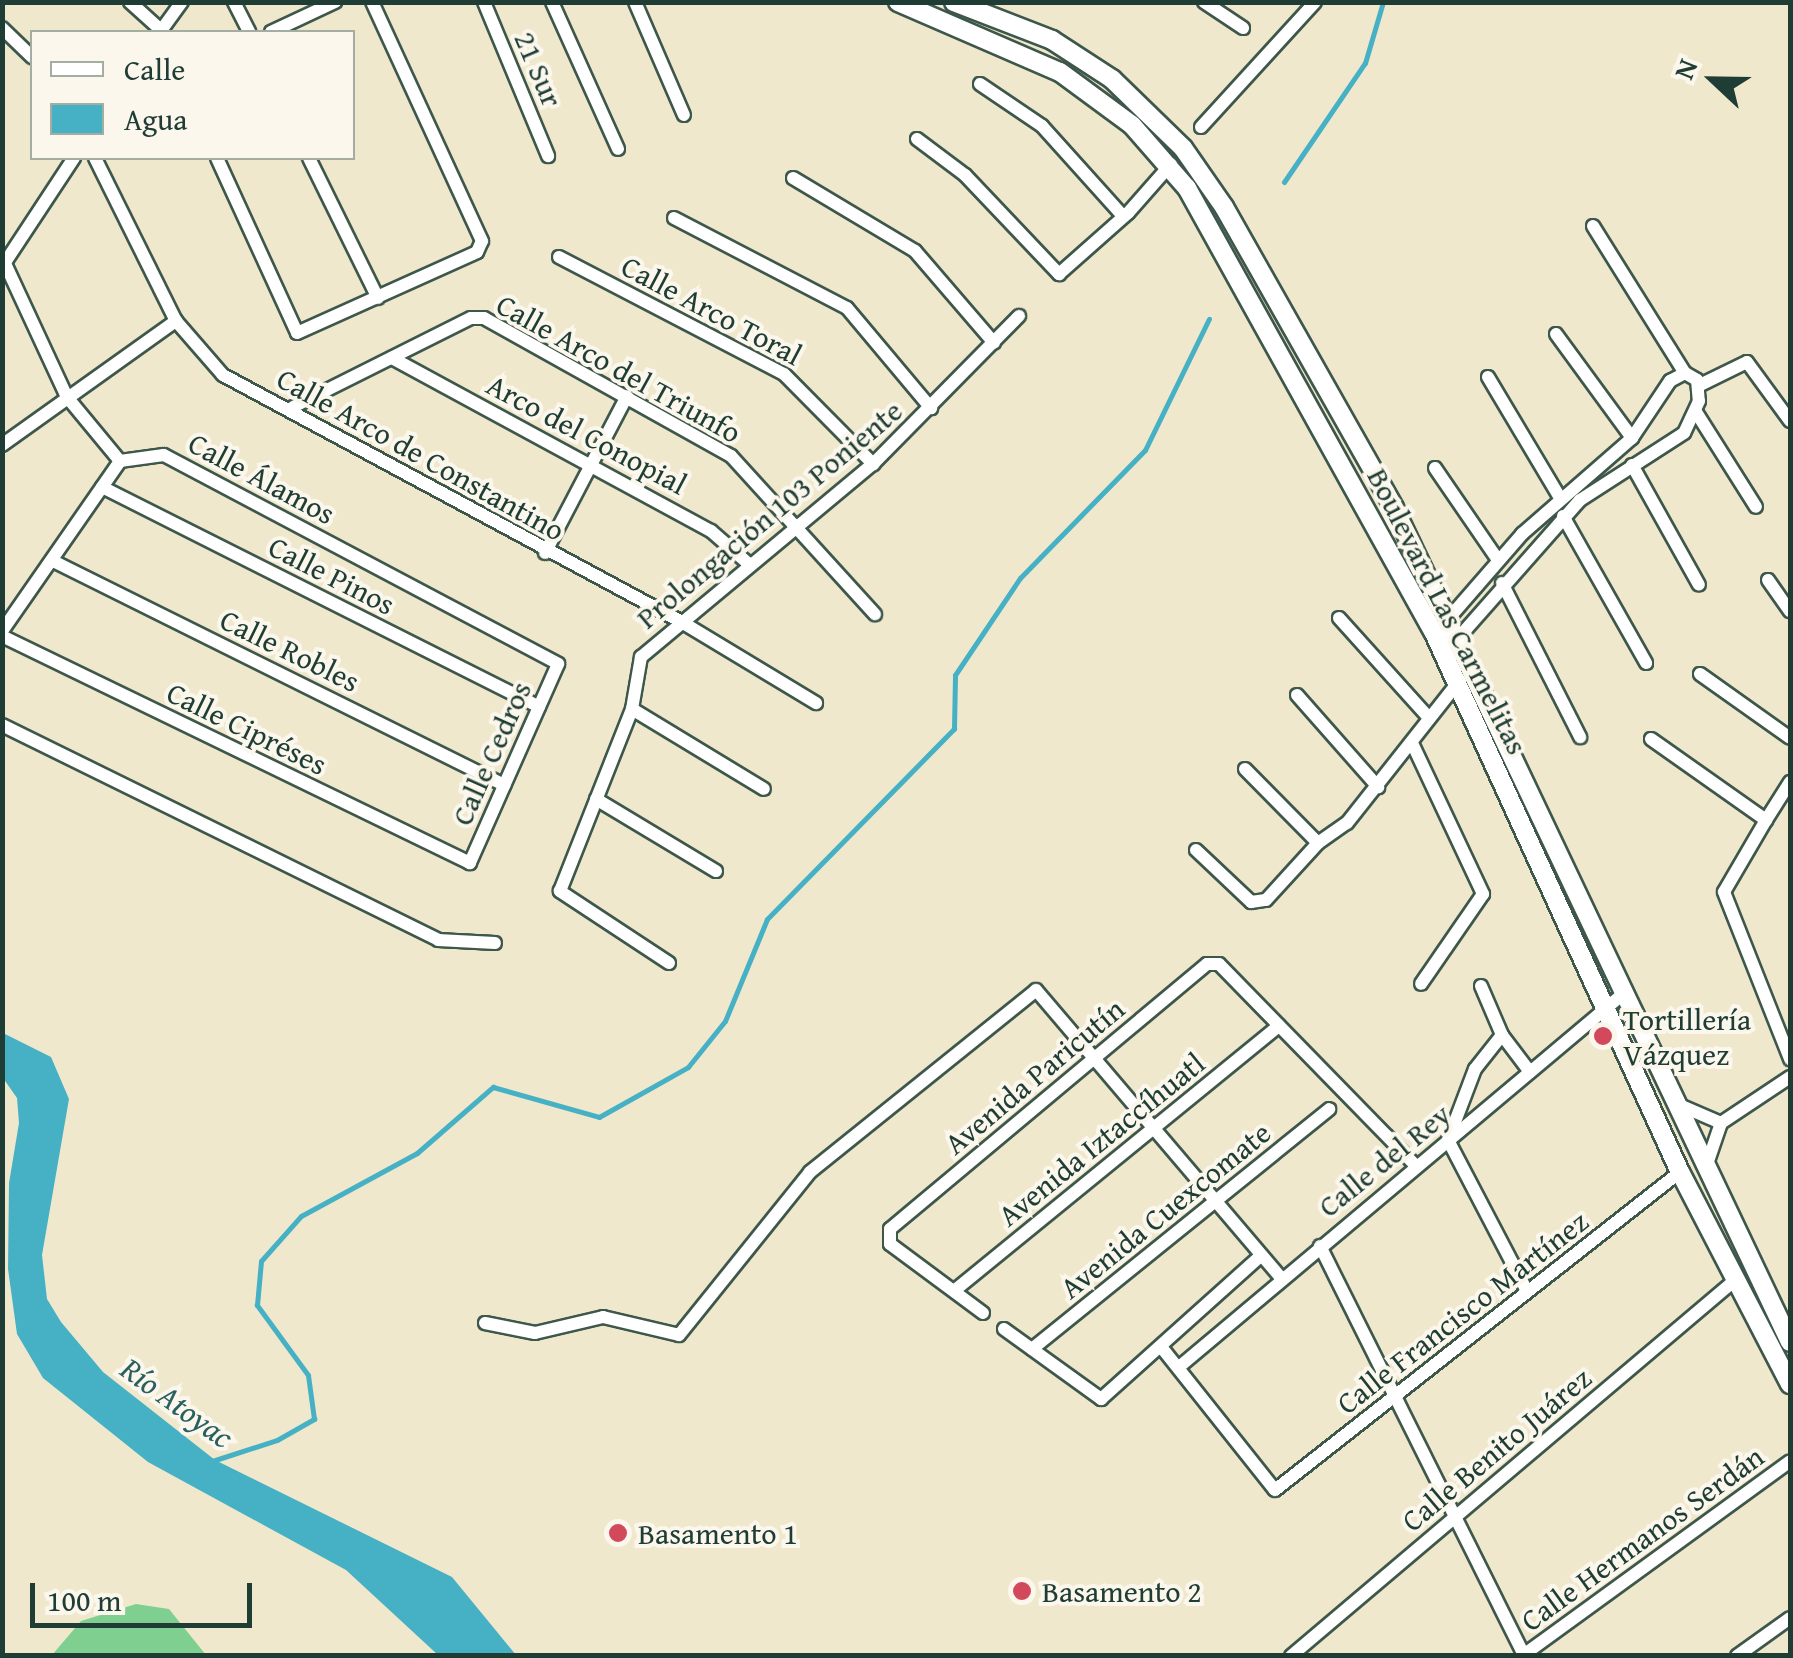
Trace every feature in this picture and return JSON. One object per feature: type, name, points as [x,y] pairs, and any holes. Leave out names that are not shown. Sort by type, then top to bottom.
[{"type":"main road","name":"Boulevard Las Carmelitas","points":[[898,2],[1060,72],[1132,125],[1170,164],[1440,627]]},
{"type":"main road","name":"Boulevard Las Carmelitas","points":[[954,2],[1079,56],[1129,92],[1183,148],[1224,207],[1394,508],[1450,648],[1457,684],[1680,1172],[1790,1384]]},
{"type":"main road","name":"Boulevard Las Carmelitas","points":[[1450,648],[1472,670],[1790,1342]]},
{"type":"street","points":[[130,2],[159,30]]},
{"type":"street","points":[[162,30],[182,2]]},
{"type":"street","points":[[234,2],[248,30]]},
{"type":"street","points":[[276,30],[335,2]]},
{"type":"street","points":[[217,160],[297,333],[477,252],[482,241],[372,2]]},
{"type":"street","name":"21 Sur","points":[[484,2],[548,156]]},
{"type":"street","points":[[552,2],[618,149]]},
{"type":"street","points":[[635,2],[684,115]]},
{"type":"street","points":[[1204,2],[1243,28]]},
{"type":"street","points":[[1201,127],[1315,2]]},
{"type":"street","points":[[2,28],[30,55]]},
{"type":"street","points":[[980,84],[1042,126],[1124,217]]},
{"type":"street","points":[[917,139],[965,175],[1053,272],[1066,274],[1170,164]]},
{"type":"street","points":[[2,634],[120,461],[67,397],[4,262],[73,160]]},
{"type":"street","name":"Calle Arco de Constantino","points":[[97,160],[176,321],[223,375],[293,406],[545,553],[680,620],[816,703]]},
{"type":"street","points":[[310,160],[378,298]]},
{"type":"street","points":[[793,178],[915,251],[994,343]]},
{"type":"street","points":[[674,218],[847,308],[931,408]]},
{"type":"street","points":[[1593,226],[1685,373],[1700,384]]},
{"type":"street","name":"Calle Arco Toral","points":[[559,256],[784,374],[873,464]]},
{"type":"street","name":"Calle Arco del Triunfo","points":[[293,406],[478,316],[627,396],[746,468],[874,614]]},
{"type":"street","name":"Prolongación 103 Poniente","points":[[669,964],[560,891],[632,709],[641,657],[680,620],[873,464],[1019,316]]},
{"type":"street","points":[[2,444],[176,321]]},
{"type":"street","points":[[1556,334],[1632,438]]},
{"type":"street","name":"Arco del Conopial","points":[[392,358],[592,462],[711,530],[750,565]]},
{"type":"street","points":[[1700,384],[1742,361],[1751,364],[1790,421]]},
{"type":"street","points":[[1440,627],[1498,560],[1560,498],[1632,438],[1666,386],[1685,373]]},
{"type":"street","points":[[1488,376],[1560,498]]},
{"type":"street","points":[[1450,648],[1563,516],[1632,465],[1676,440],[1696,412],[1700,384]]},
{"type":"street","points":[[545,553],[627,396]]},
{"type":"street","points":[[1696,412],[1756,507]]},
{"type":"street","name":"Calle Álamos","points":[[120,461],[170,456],[558,664]]},
{"type":"street","points":[[1632,465],[1700,585]]},
{"type":"street","points":[[1434,468],[1498,560]]},
{"type":"street","name":"Calle Pinos","points":[[102,487],[538,707]]},
{"type":"street","points":[[1563,516],[1646,663]]},
{"type":"street","name":"Calle Robles","points":[[53,561],[504,784]]},
{"type":"street","points":[[1768,580],[1790,611]]},
{"type":"street","points":[[1502,583],[1580,737]]},
{"type":"street","points":[[1339,618],[1428,717]]},
{"type":"street","name":"Calle Cipréses","points":[[2,634],[470,863]]},
{"type":"street","name":"Calle Cedros","points":[[470,863],[558,664]]},
{"type":"street","points":[[1196,850],[1251,902],[1266,900],[1318,843],[1378,787],[1428,717],[1472,670]]},
{"type":"street","points":[[1700,674],[1790,738]]},
{"type":"street","points":[[1297,695],[1378,787]]},
{"type":"street","points":[[632,709],[764,788]]},
{"type":"street","points":[[2,725],[438,940],[496,943]]},
{"type":"street","points":[[1650,738],[1766,820]]},
{"type":"street","points":[[1412,743],[1484,894],[1420,984]]},
{"type":"street","points":[[1244,769],[1318,843]]},
{"type":"street","points":[[1790,782],[1724,892],[1790,1059]]},
{"type":"street","points":[[596,798],[716,871]]},
{"type":"street","name":"Avenida Paricutín","points":[[955,1290],[887,1237],[1207,964],[1219,964],[1279,1026]]},
{"type":"street","points":[[1481,986],[1502,1035],[1530,1072]]},
{"type":"street","points":[[485,1324],[535,1333],[602,1317],[679,1336],[810,1172],[1036,990],[1097,1056],[1280,1278]]},
{"type":"street","name":"Calle del Rey","points":[[1178,1367],[1623,994]]},
{"type":"street","points":[[1279,1026],[1416,1166]]},
{"type":"street","name":"Avenida Iztaccíhuatl","points":[[955,1290],[1279,1026]]},
{"type":"street","points":[[1502,1035],[1475,1069],[1448,1140],[1527,1291]]},
{"type":"street","points":[[1705,1169],[1721,1122],[1790,1077]]},
{"type":"street","points":[[1674,1102],[1721,1122]]},
{"type":"street","name":"Avenida Cuexcomate","points":[[1032,1349],[1329,1110]]},
{"type":"street","name":"Calle Francisco Martínez","points":[[1178,1367],[1274,1490],[1680,1172]]},
{"type":"street","points":[[1320,1246],[1524,1655]]},
{"type":"street","points":[[1004,1330],[1101,1399],[1259,1257]]},
{"type":"street","name":"Calle Benito Juárez","points":[[1291,1656],[1734,1281]]},
{"type":"street","points":[[955,1290],[983,1313]]},
{"type":"street","points":[[1162,1348],[1178,1367]]},
{"type":"street","name":"Calle Hermanos Serdán","points":[[1524,1655],[1790,1461]]},
{"type":"street","points":[[1737,1656],[1790,1618]]},
{"type":"green space","points":[[136,1604],[169,1609],[206,1655],[52,1655],[81,1621]]},
{"type":"water","points":[[3,1033],[51,1057],[69,1099],[42,1255],[47,1299],[61,1322],[103,1372],[215,1460],[452,1577],[516,1655],[438,1655],[346,1570],[148,1462],[43,1378],[17,1334],[8,1269],[9,1183],[19,1123],[17,1098],[3,1078]]},
{"type":"waterway","points":[[1284,182],[1365,63],[1383,2]]},
{"type":"waterway","name":"Río Atoyac","points":[[209,1462],[277,1440],[314,1419],[308,1375],[257,1305],[261,1261],[301,1216],[417,1153],[493,1087],[599,1117],[688,1067],[725,1021],[767,919],[954,729],[955,675],[1020,578],[1145,450],[1209,319]]},
{"type":"place","name":"Tortillería Vázquez","points":[[1603,1036]]},
{"type":"place","name":"Basamento 1","points":[[618,1533]]},
{"type":"place","name":"Basamento 2","points":[[1022,1591]]}]
